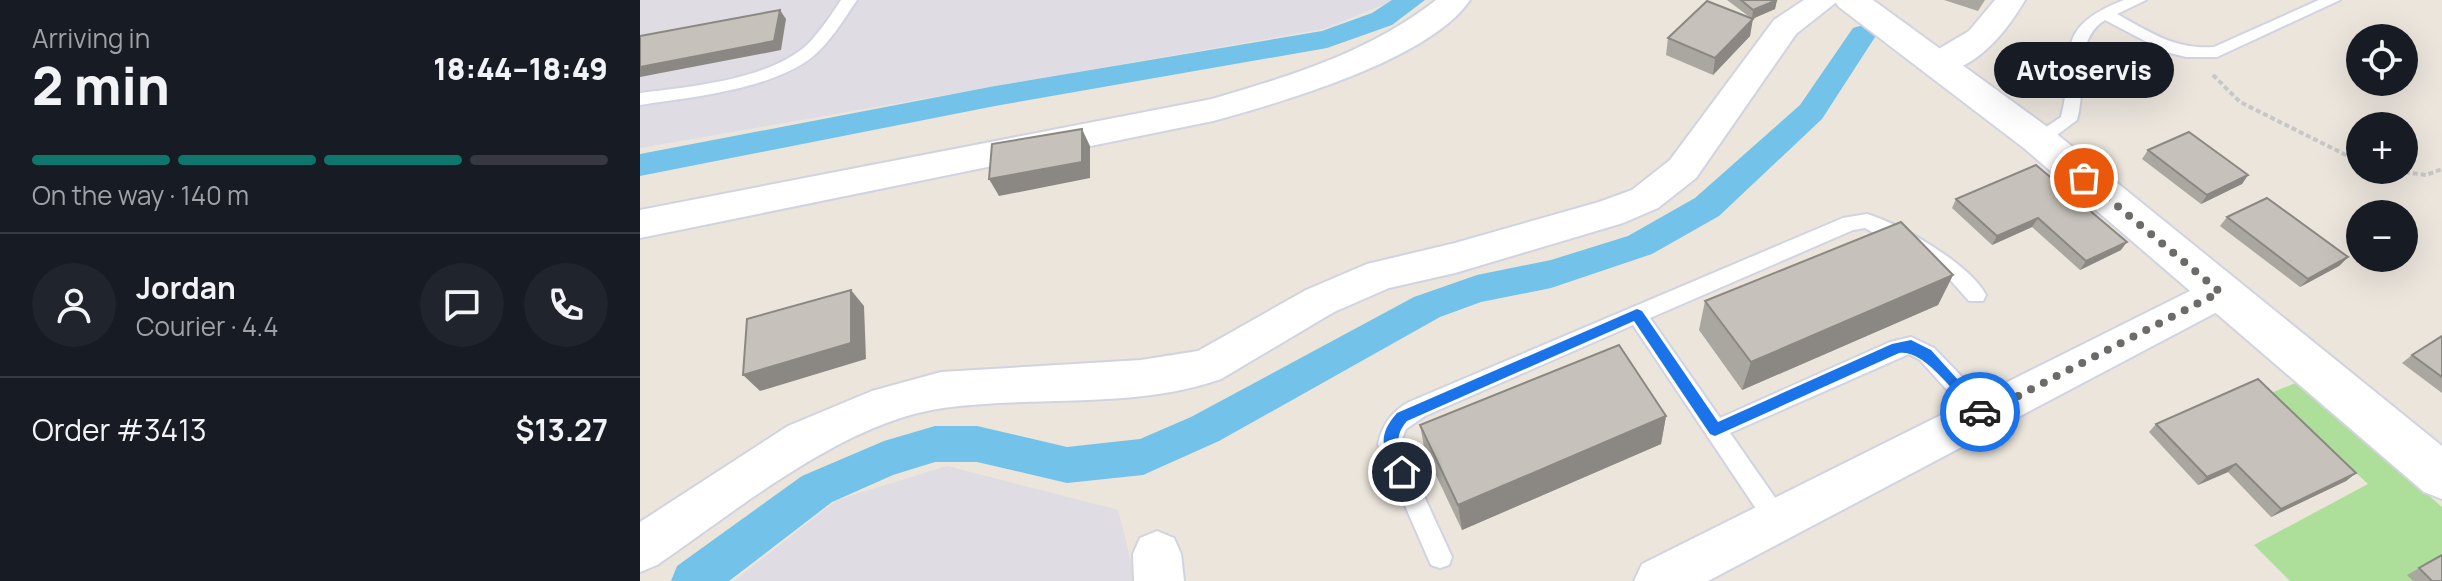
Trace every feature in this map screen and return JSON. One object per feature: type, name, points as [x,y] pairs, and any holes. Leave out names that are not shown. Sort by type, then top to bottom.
[{"type":"main road","points":[[1851,0],[2039,140],[2442,476]]},
{"type":"street","points":[[640,224],[1213,110],[1300,85],[1375,56],[1425,26],[1455,0]]},
{"type":"street","points":[[640,549],[804,440],[872,410],[941,390],[1141,378],[1206,367],[1320,301],[1381,275],[1596,217],[1645,199],[1683,169],[1785,27],[1824,0]]},
{"type":"street","points":[[1939,63],[1983,38],[1999,21],[2010,0]]},
{"type":"street","points":[[1659,581],[2220,292]]},
{"type":"lane","points":[[640,99],[737,81],[798,59],[825,34],[849,0]]},
{"type":"lane","points":[[2039,140],[2068,120],[2076,41],[2083,27],[2104,13],[2138,0]]},
{"type":"lane","points":[[2104,13],[2181,54],[2198,55],[2217,52],[2332,0]]},
{"type":"lane","points":[[1440,557],[1389,444],[1392,428],[1402,417],[1417,409],[1850,223],[1867,221],[1935,258],[1952,269],[1976,295]]},
{"type":"lane","points":[[1637,315],[1777,520]]},
{"type":"lane","points":[[1715,430],[1897,348],[1911,345],[1927,354],[1983,414]]},
{"type":"path","points":[[2198,55],[2216,79],[2240,102],[2346,155]]},
{"type":"path","points":[[2418,174],[2426,175],[2442,169]]},
{"type":"shaded area","points":[[640,0],[1395,0],[1323,29],[640,148]]},
{"type":"shaded area","points":[[947,466],[1118,510],[1136,581],[734,581],[837,500]]},
{"type":"green space","points":[[2298,382],[2442,507],[2442,581],[2290,581],[2254,545],[2368,484],[2271,393]]},
{"type":"building","points":[[1741,0],[1777,0],[1753,10]]},
{"type":"building","points":[[1707,1],[1753,19],[1715,58],[1668,38]]},
{"type":"building","points":[[780,10],[774,41],[640,67],[640,36]]},
{"type":"building","points":[[1082,129],[1082,162],[989,179],[992,144]]},
{"type":"building","points":[[2189,132],[2248,175],[2207,195],[2148,150]]},
{"type":"building","points":[[2036,165],[2127,242],[2086,261],[2038,218],[1997,236],[1956,199]]},
{"type":"building","points":[[2267,198],[2346,258],[2308,279],[2227,217]]},
{"type":"building","points":[[1901,222],[1953,275],[1751,362],[1705,301]]},
{"type":"building","points":[[851,290],[851,343],[743,375],[747,319]]},
{"type":"building","points":[[2442,336],[2442,377],[2412,355]]},
{"type":"building","points":[[1619,345],[1666,416],[1458,505],[1420,425]]},
{"type":"building","points":[[2258,379],[2356,473],[2281,509],[2236,464],[2207,477],[2156,424]]},
{"type":"building","points":[[2442,555],[2442,581],[2432,581],[2419,568]]},
{"type":"waterway","points":[[640,165],[995,96],[1327,39],[1382,19],[1411,0]]},
{"type":"waterway","points":[[693,581],[817,489],[884,459],[935,444],[977,444],[1067,465],[1143,457],[1205,429],[1427,307],[1477,289],[1551,274],[1640,245],[1707,207],[1811,112],[1863,34]]},
{"type":"way so far","points":[[1980,412],[1983,414],[2220,292],[2084,178]]},
{"type":"place","name":"Avtoservis","points":[[2084,178]]},
{"type":"route","points":[[1402,472],[1389,444],[1392,428],[1402,417],[1637,315],[1715,430],[1897,348],[1911,345],[1927,354],[1980,412]]}]
